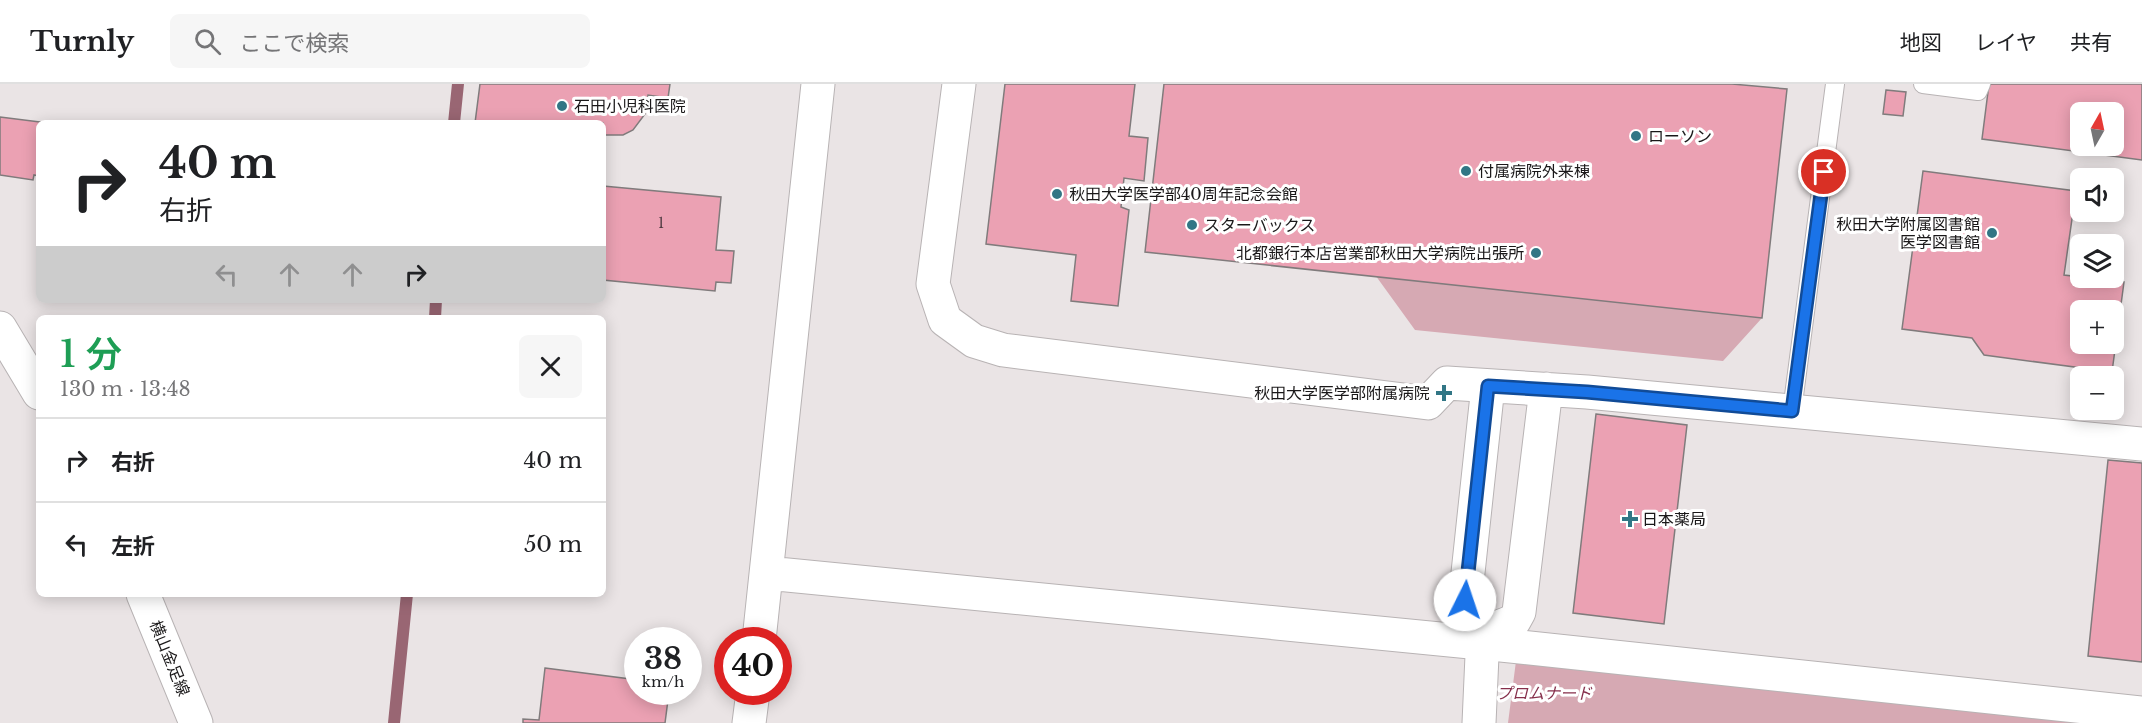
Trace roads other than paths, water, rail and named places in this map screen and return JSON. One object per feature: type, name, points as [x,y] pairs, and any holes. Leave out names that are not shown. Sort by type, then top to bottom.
[{"type":"street","points":[[761,627],[818,84]]},
{"type":"street","points":[[959,84],[933,284],[945,320],[974,341],[1003,350],[1428,403],[1447,384],[1546,389],[2142,444]]},
{"type":"street","points":[[0,328],[36,388]]},
{"type":"street","points":[[1483,639],[1471,629],[1464,610],[1488,386]]},
{"type":"street","points":[[1483,639],[1514,621],[1519,612],[1546,389]]},
{"type":"street","points":[[767,573],[1483,639],[2142,713]]},
{"type":"street","name":"横山金足線","points":[[144,597],[196,723]]},
{"type":"street","points":[[1479,723],[1483,639]]},
{"type":"street","points":[[749,723],[751,705]]},
{"type":"lane","points":[[1792,411],[1835,84]]},
{"type":"lane","points":[[1923,84],[1978,91],[1981,84]]},
{"type":"waterway","points":[[454,120],[458,84]]},
{"type":"waterway","points":[[435,315],[436,303]]},
{"type":"waterway","points":[[394,723],[407,597]]},
{"type":"place","name":"石田小児科医院","points":[[562,106]]},
{"type":"place","name":"ローソン","points":[[1636,136]]},
{"type":"place","name":"付属病院外来棟","points":[[1466,171]]},
{"type":"place","name":"秋田大学医学部40周年記念会館","points":[[1057,194]]},
{"type":"place","name":"スターバックス","points":[[1192,225]]},
{"type":"place","name":"秋田大学附属図書館 医学図書館","points":[[1992,233]]},
{"type":"place","name":"北都銀行本店営業部秋田大学病院出張所","points":[[1536,253]]},
{"type":"place","name":"秋田大学医学部附属病院","points":[[1444,393]]},
{"type":"place","name":"日本薬局","points":[[1630,519]]},
{"type":"park label","name":"プロムナード","points":[[1544,693]]}]
